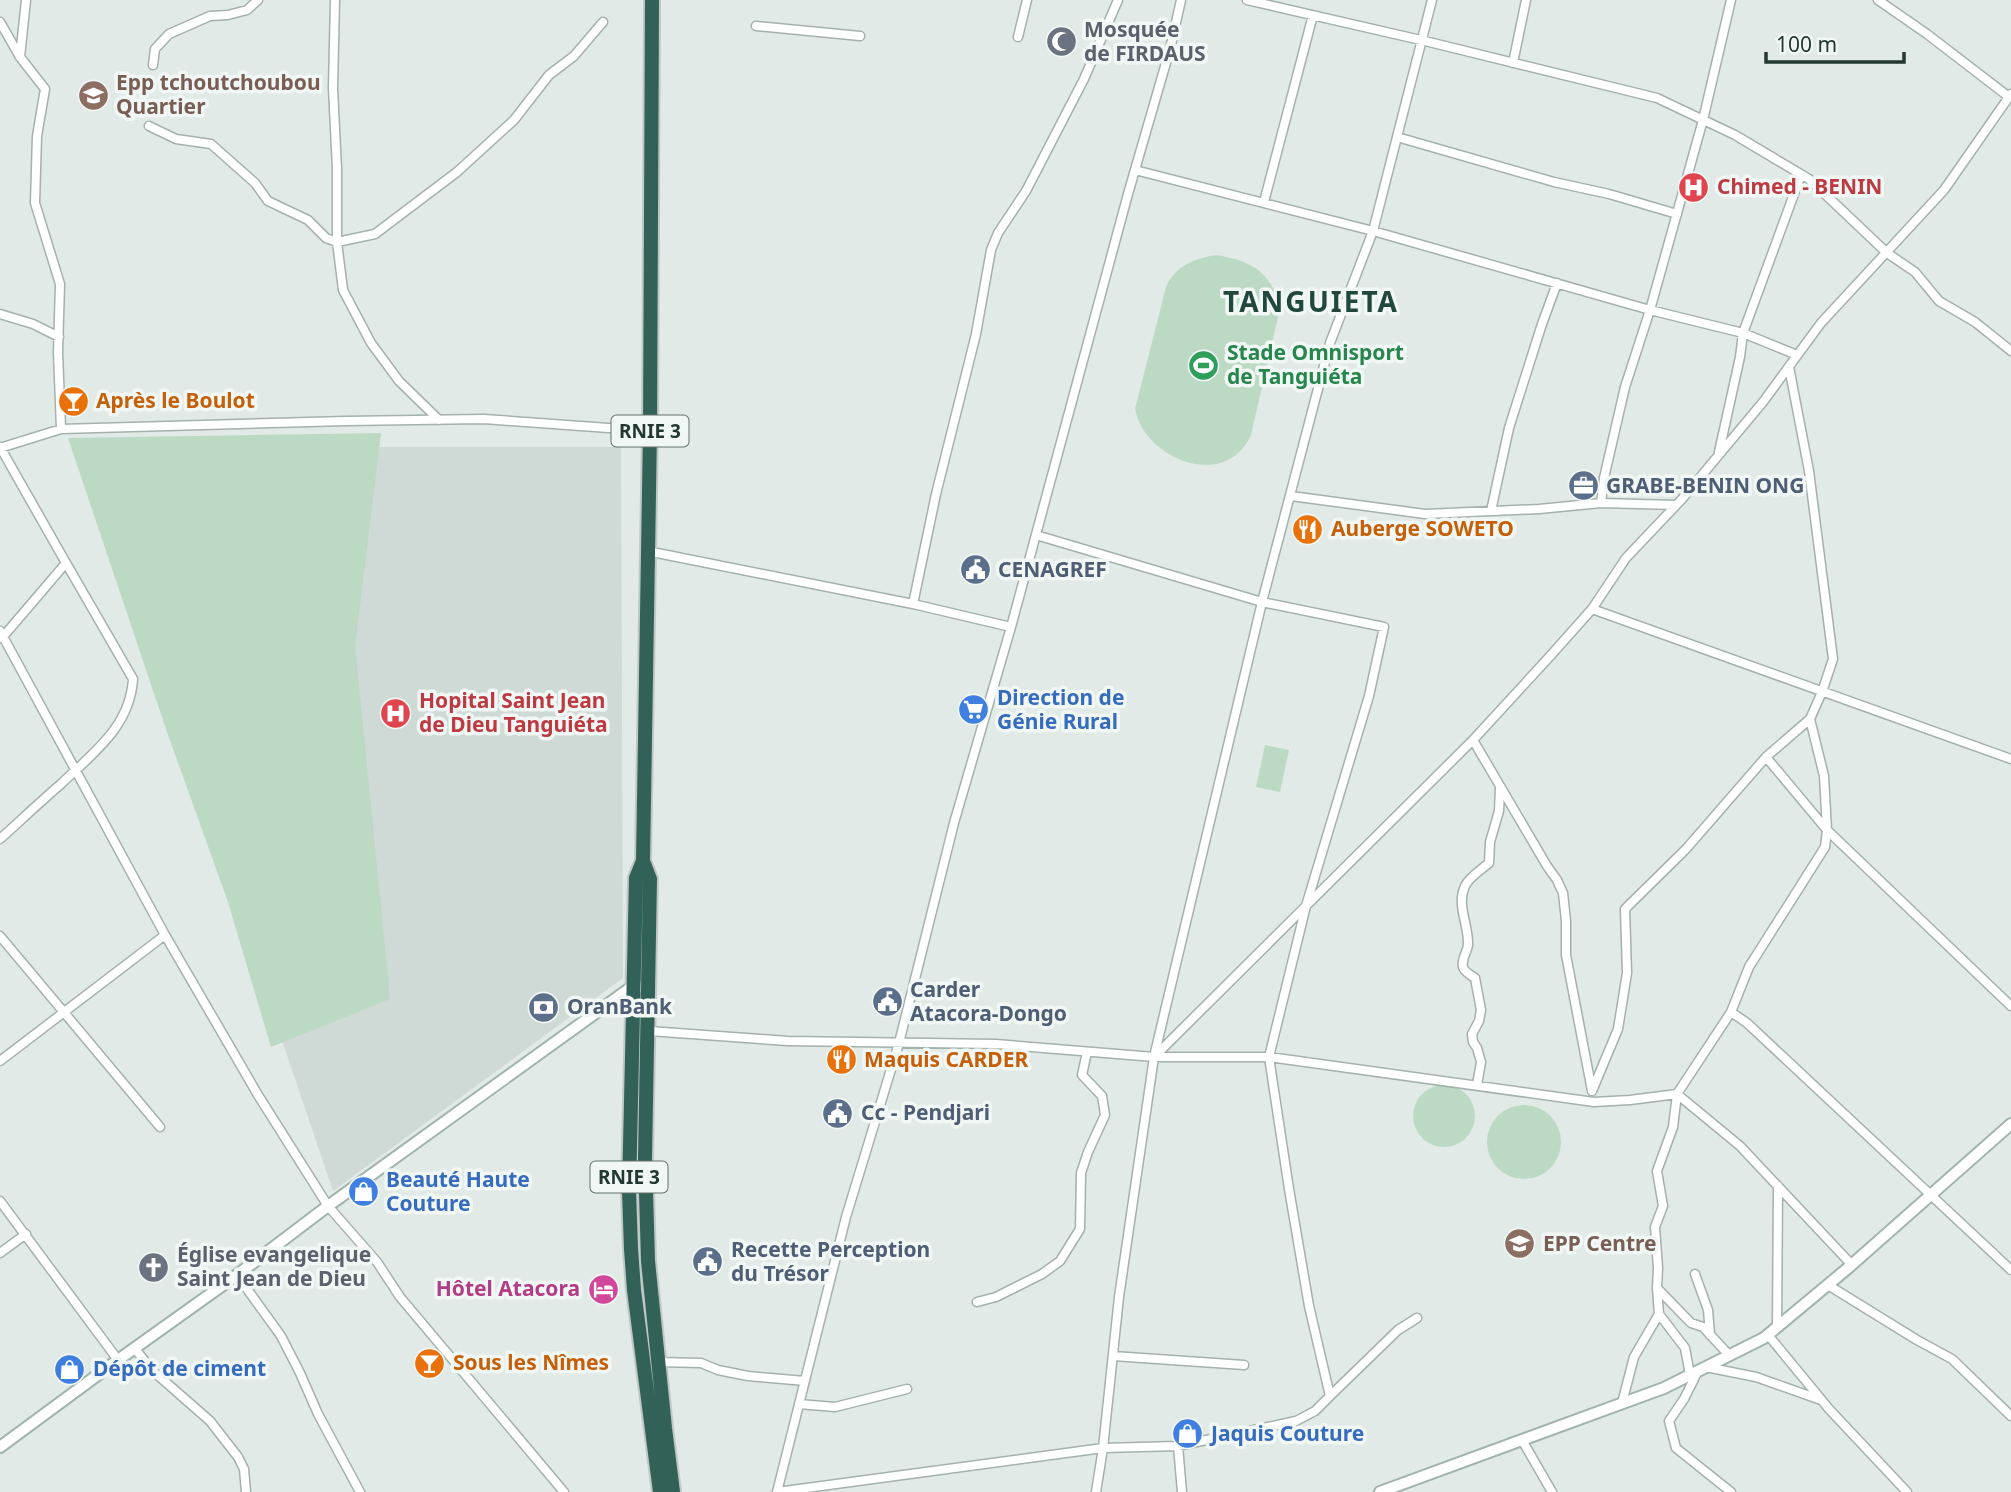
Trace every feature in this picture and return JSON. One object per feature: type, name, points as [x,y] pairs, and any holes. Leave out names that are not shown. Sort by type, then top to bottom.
[{"type":"highway","name":"RNIE 3","points":[[652,0],[650,431],[643,862],[636,878],[629,1191],[632,1262],[660,1492]]},
{"type":"highway","name":"RNIE 3","points":[[643,862],[650,879],[645,1158],[648,1261],[673,1492]]},
{"type":"highway","points":[[632,1262],[648,1261]]},
{"type":"main road","points":[[0,1447],[633,985],[649,987]]},
{"type":"main road","points":[[1380,1492],[1664,1388],[1768,1335],[2010,1126]]},
{"type":"street","points":[[20,57],[26,0]]},
{"type":"street","points":[[153,65],[155,49],[170,34],[210,16],[247,10],[258,0]]},
{"type":"street","points":[[335,0],[332,88],[338,169],[337,242],[343,290],[371,343],[398,381],[439,420]]},
{"type":"street","points":[[1018,37],[1027,0]]},
{"type":"street","points":[[913,604],[936,494],[976,334],[991,250],[998,233],[1026,191],[1084,79],[1118,0]]},
{"type":"street","points":[[1181,0],[1170,49],[1011,627],[954,823],[899,1043],[846,1217],[777,1492],[1103,1448],[1178,1446],[1296,1421],[1315,1411],[1398,1330],[1418,1318]]},
{"type":"street","points":[[1247,0],[1657,98],[1735,135],[1809,179],[1887,253],[1915,272],[1939,301],[1975,322],[2011,351]]},
{"type":"street","points":[[1096,1492],[1119,1297],[1154,1057],[1262,602],[1330,343],[1373,231],[1432,0]]},
{"type":"street","points":[[1513,63],[1526,0]]},
{"type":"street","points":[[1601,503],[1604,478],[1625,387],[1650,310],[1703,120],[1731,0]]},
{"type":"street","points":[[1154,1057],[1473,740],[1592,609],[1626,558],[1676,505],[1763,402],[1821,323],[1944,190],[2010,95],[1878,0]]},
{"type":"street","points":[[1264,202],[1312,15]]},
{"type":"street","points":[[0,22],[20,57],[45,89],[37,136],[35,203],[60,284],[61,429]]},
{"type":"street","points":[[149,126],[176,139],[211,144],[255,183],[268,201],[308,220],[326,238],[337,242],[375,234],[457,172],[514,120],[550,75],[574,56],[603,22]]},
{"type":"street","points":[[756,26],[860,36]]},
{"type":"street","points":[[1396,137],[1677,214]]},
{"type":"street","points":[[1135,170],[1373,231],[1650,310],[1743,333],[1797,355]]},
{"type":"street","points":[[1719,455],[1743,333],[1801,175]]},
{"type":"street","points":[[1491,511],[1509,428],[1557,283]]},
{"type":"street","points":[[0,314],[33,324],[59,337]]},
{"type":"street","points":[[1592,1091],[1618,1029],[1627,973],[1625,909],[1686,849],[1766,757],[1810,719],[1833,659],[1809,471],[1789,367]]},
{"type":"street","points":[[0,839],[99,750],[121,719],[132,697],[133,679],[0,448],[61,429],[346,421],[484,419],[650,431]]},
{"type":"street","points":[[1291,496],[1425,514],[1539,509],[1601,503],[1676,505]]},
{"type":"street","points":[[1036,535],[1262,602],[1384,627],[1369,696],[1306,906],[1269,1057],[1309,1306],[1330,1396]]},
{"type":"street","points":[[647,551],[913,604],[1011,627]]},
{"type":"street","points":[[66,564],[1,636],[165,935],[258,1095],[328,1206],[377,1262],[400,1297],[564,1492]]},
{"type":"street","points":[[1592,609],[2011,759]]},
{"type":"street","points":[[1698,1371],[1685,1348],[1659,1314],[1655,1227],[1663,1206],[1657,1171],[1673,1127],[1677,1094],[1731,1012],[1749,967],[1825,847],[1827,830],[1824,776],[1810,719]]},
{"type":"street","points":[[1473,740],[1563,893],[1566,955],[1594,1102]]},
{"type":"street","points":[[1766,757],[1827,830],[2011,1006]]},
{"type":"street","points":[[1477,1085],[1481,1062],[1472,1034],[1481,1010],[1475,978],[1462,966],[1468,948],[1465,914],[1460,904],[1466,884],[1489,863],[1490,842],[1499,811],[1500,786]]},
{"type":"street","points":[[0,1061],[165,935]]},
{"type":"street","points":[[0,936],[160,1127]]},
{"type":"street","points":[[1731,1012],[1747,1023],[2011,1270]]},
{"type":"street","points":[[649,1031],[788,1041],[996,1044],[1154,1057],[1269,1057],[1594,1102],[1677,1094],[1740,1146],[1852,1265]]},
{"type":"street","points":[[977,1302],[996,1297],[1042,1274],[1060,1261],[1080,1229],[1082,1173],[1088,1152],[1105,1115],[1102,1096],[1082,1075],[1087,1052]]},
{"type":"street","points":[[1777,1327],[1778,1186]]},
{"type":"street","points":[[0,1201],[118,1360]]},
{"type":"street","points":[[0,1253],[26,1234]]},
{"type":"street","points":[[1695,1274],[1708,1310],[1710,1335]]},
{"type":"street","points":[[237,1275],[281,1336],[359,1492]]},
{"type":"street","points":[[1828,1285],[1907,1335],[1952,1359],[2011,1416]]},
{"type":"street","points":[[1657,1288],[1691,1323],[1703,1327],[1729,1355]]},
{"type":"street","points":[[1622,1403],[1634,1357],[1659,1314]]},
{"type":"street","points":[[1768,1335],[1822,1400],[1906,1492]]},
{"type":"street","points":[[135,1349],[153,1371],[210,1421],[238,1457],[244,1469],[246,1492]]},
{"type":"street","points":[[1113,1356],[1244,1365]]},
{"type":"street","points":[[657,1362],[701,1363],[718,1370],[748,1376],[805,1381]]},
{"type":"street","points":[[1698,1371],[1756,1377],[1822,1400]]},
{"type":"street","points":[[1698,1371],[1669,1421],[1676,1448],[1731,1492]]},
{"type":"street","points":[[799,1404],[835,1407],[907,1389]]},
{"type":"street","points":[[1522,1440],[1552,1492]]},
{"type":"street","points":[[1178,1446],[1182,1492]]},
{"type":"shaded area","name":"Hopital Saint Jean de Dieu Tanguiéta","points":[[81,447],[621,447],[623,978],[333,1191]]},
{"type":"green space","points":[[1216,255],[1239,260],[1258,270],[1271,285],[1280,308],[1251,435],[1239,452],[1224,462],[1206,465],[1187,462],[1154,442],[1142,427],[1135,409],[1170,279],[1186,264]]},
{"type":"green space","points":[[381,433],[355,646],[390,999],[271,1047],[228,902],[167,732],[68,438]]},
{"type":"green space","points":[[1265,745],[1289,750],[1280,792],[1256,787]]},
{"type":"green space","points":[[1438,1085],[1450,1085],[1466,1094],[1473,1104],[1473,1128],[1466,1138],[1450,1147],[1438,1147],[1427,1142],[1418,1133],[1413,1122],[1413,1110],[1418,1099],[1427,1090]]},
{"type":"green space","points":[[1524,1105],[1545,1111],[1555,1121],[1561,1142],[1555,1163],[1545,1173],[1524,1179],[1503,1173],[1493,1163],[1487,1142],[1493,1121],[1503,1111]]},
{"type":"place","name":"Mosquée de FIRDAUS","points":[[1061,42]]},
{"type":"place","name":"Epp tchoutchoubou Quartier","points":[[93,95]]},
{"type":"place","name":"Chimed - BENIN","points":[[1694,187]]},
{"type":"place","name":"Stade Omnisport de Tanguiéta","points":[[1204,365]]},
{"type":"place","name":"Après le Boulot","points":[[73,401]]},
{"type":"place","name":"GRABE-BENIN ONG","points":[[1583,486]]},
{"type":"place","name":"Auberge SOWETO","points":[[1308,529]]},
{"type":"place","name":"CENAGREF","points":[[975,570]]},
{"type":"place","name":"Direction de Génie Rural","points":[[974,710]]},
{"type":"place","name":"Hopital Saint Jean de Dieu Tanguiéta","points":[[396,713]]},
{"type":"place","name":"Carder Atacora-Dongo","points":[[887,1002]]},
{"type":"place","name":"OranBank","points":[[544,1007]]},
{"type":"place","name":"Maquis CARDER","points":[[841,1060]]},
{"type":"place","name":"Cc - Pendjari","points":[[838,1113]]},
{"type":"place","name":"Beauté Haute Couture","points":[[363,1192]]},
{"type":"place","name":"EPP Centre","points":[[1520,1244]]},
{"type":"place","name":"Recette Perception du Trésor","points":[[708,1262]]},
{"type":"place","name":"Église evangelique Saint Jean de Dieu","points":[[154,1267]]},
{"type":"place","name":"Hôtel Atacora","points":[[603,1289]]},
{"type":"place","name":"Sous les Nîmes","points":[[430,1363]]},
{"type":"place","name":"Dépôt de ciment","points":[[70,1369]]},
{"type":"place","name":"Jaquis Couture","points":[[1188,1434]]},
{"type":"district","name":"TANGUIETA","points":[[1311,302]]}]
